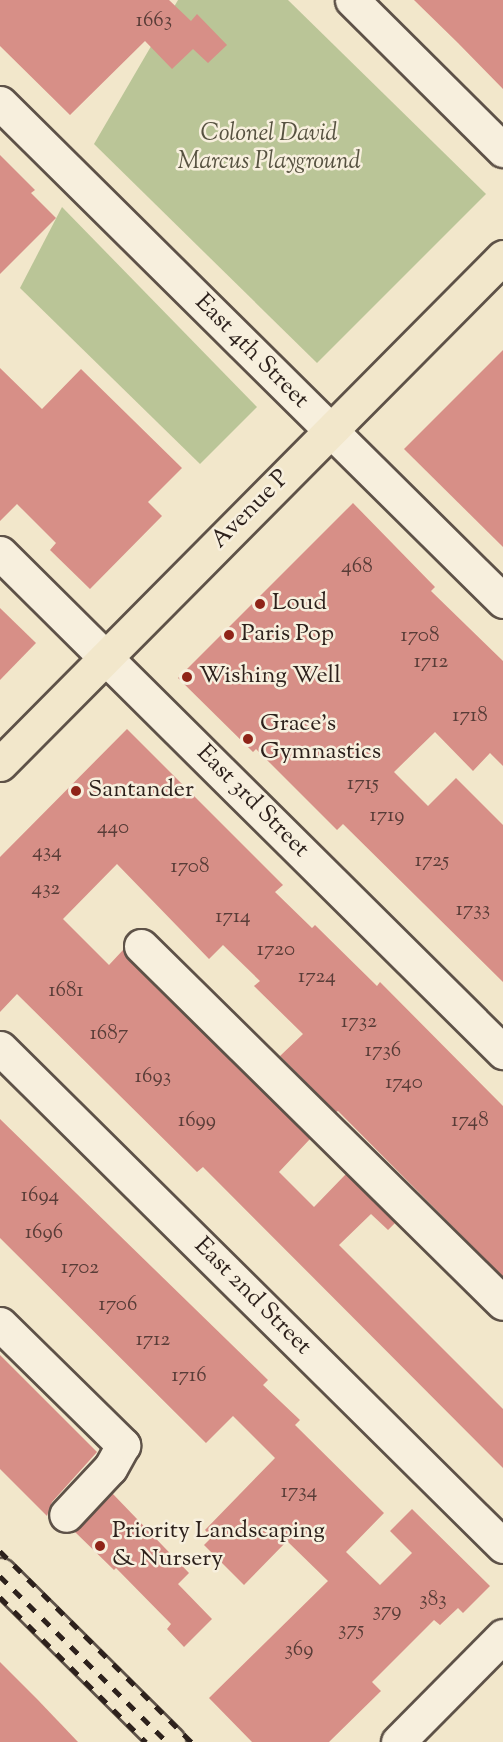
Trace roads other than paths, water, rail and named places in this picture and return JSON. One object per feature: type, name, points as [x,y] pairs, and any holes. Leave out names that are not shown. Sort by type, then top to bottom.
[{"type":"main road","name":"Avenue P","points":[[0,764],[503,257]]},
{"type":"main road","points":[[0,1575],[168,1742]]},
{"type":"street","points":[[352,0],[503,150]]},
{"type":"street","name":"East 4th Street","points":[[0,102],[503,601]]},
{"type":"street","name":"East 3rd Street","points":[[0,553],[503,1052]]},
{"type":"street","points":[[141,946],[503,1303]]},
{"type":"street","name":"East 2nd Street","points":[[0,1048],[503,1546]]},
{"type":"street","points":[[0,1324],[123,1445],[110,1468],[66,1515]]},
{"type":"street","points":[[398,1742],[503,1636]]},
{"type":"railway","points":[[0,1551],[192,1742]]},
{"type":"railway","points":[[0,1576],[167,1742]]},
{"type":"railway","points":[[0,1597],[146,1742]]},
{"type":"place","name":"Loud","points":[[260,604]]},
{"type":"place","name":"Paris Pop","points":[[229,635]]},
{"type":"place","name":"Wishing Well","points":[[187,677]]},
{"type":"place","name":"Grace's Gymnastics","points":[[248,739]]},
{"type":"place","name":"Santander","points":[[76,791]]},
{"type":"place","name":"Priority Landscaping & Nursery","points":[[100,1546]]},
{"type":"park label","name":"Colonel David Marcus Playground","points":[[269,149]]}]
